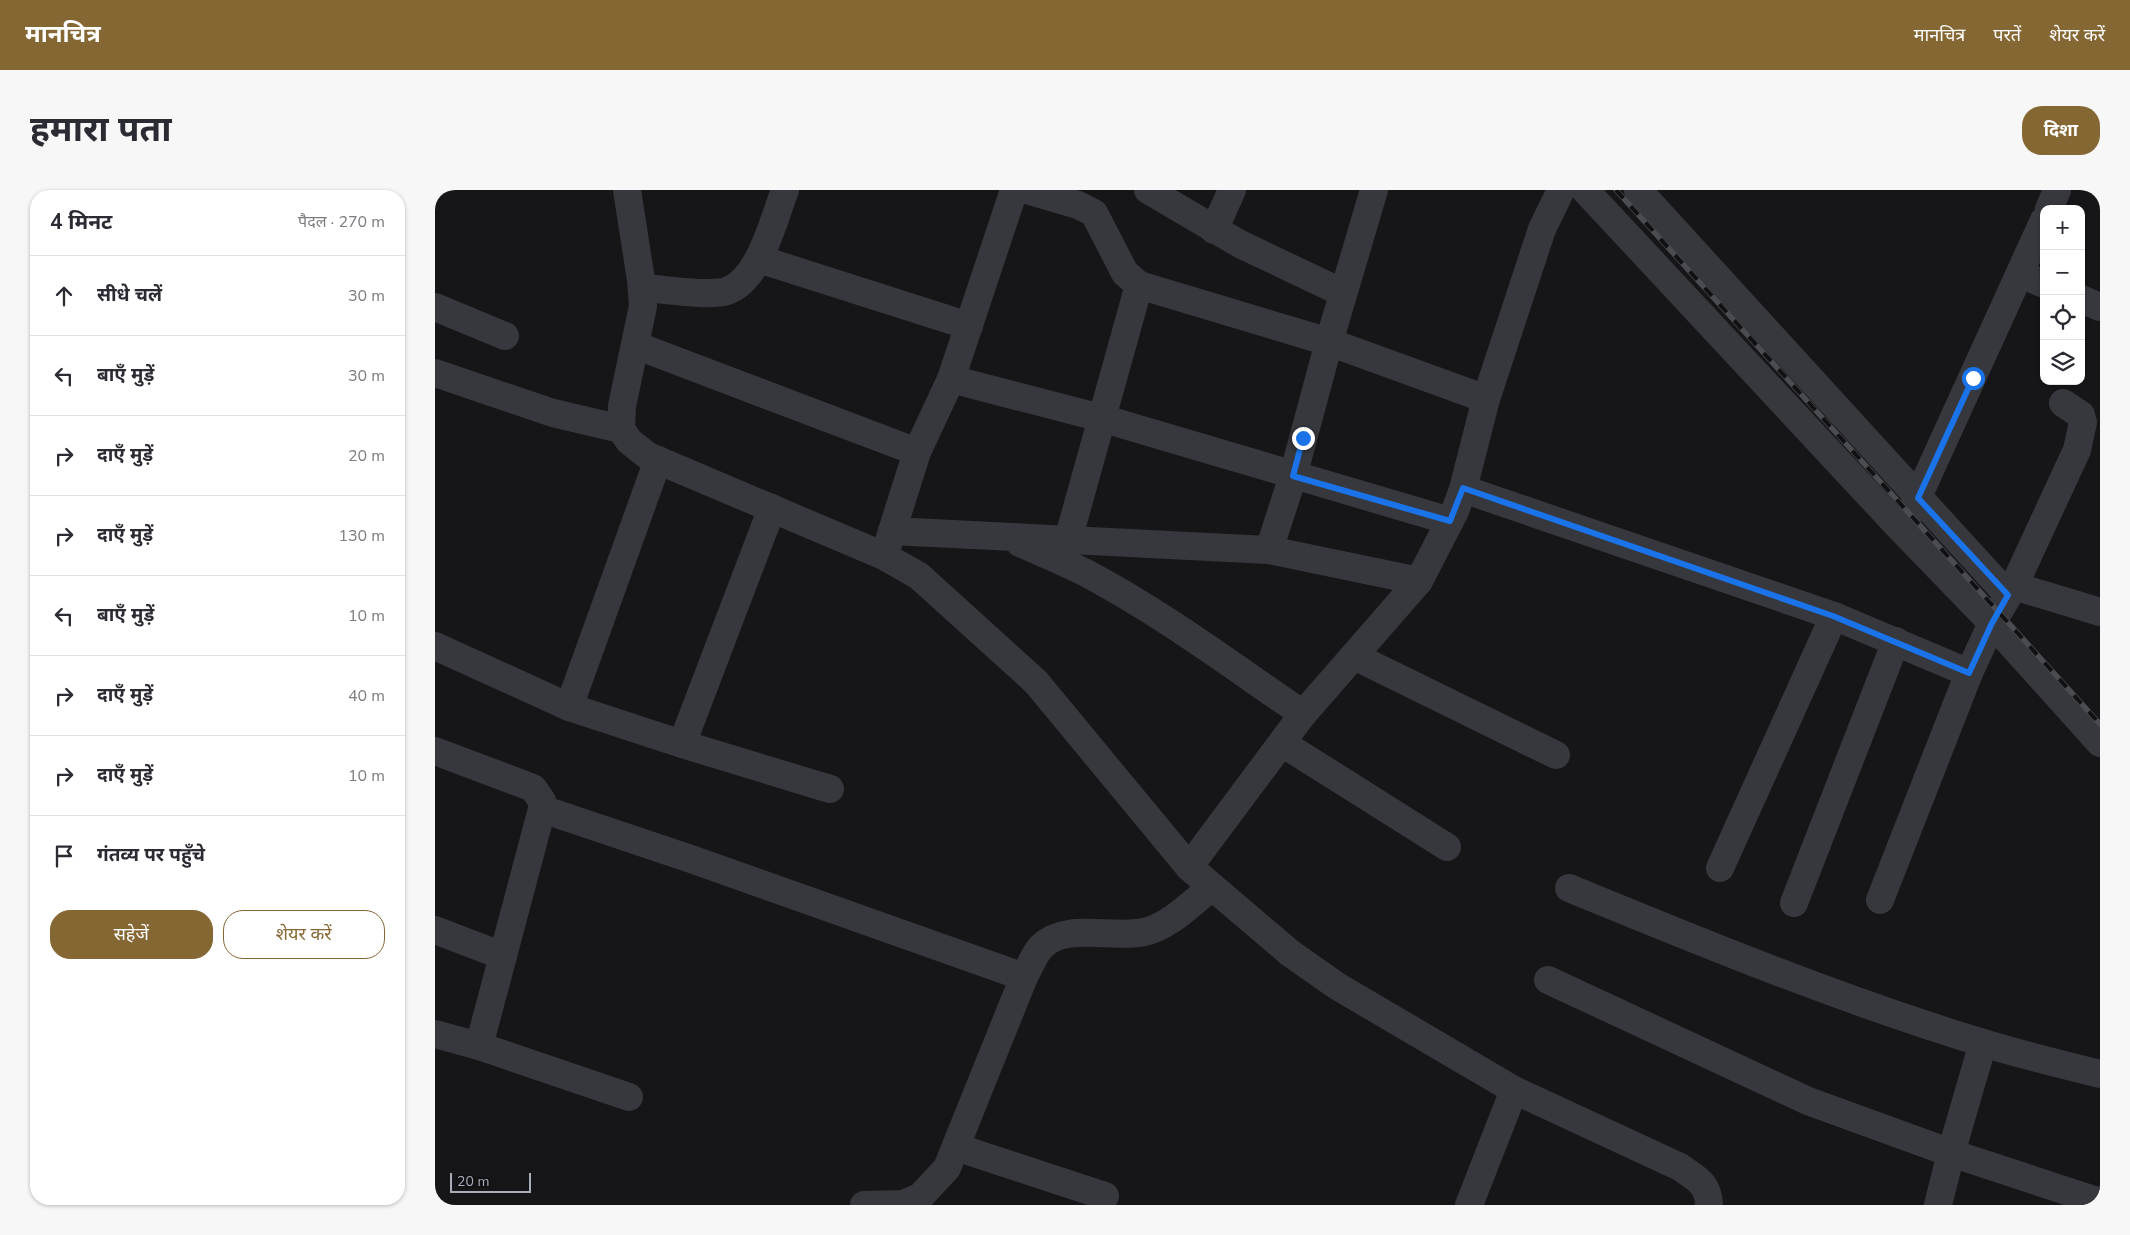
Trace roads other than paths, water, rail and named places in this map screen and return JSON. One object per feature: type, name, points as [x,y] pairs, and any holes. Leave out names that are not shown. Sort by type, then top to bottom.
[{"type":"street","points":[[627,190],[643,306],[622,406],[621,429],[629,442],[648,456],[772,508],[888,543],[1007,537],[1269,550],[1419,581]]},
{"type":"street","points":[[642,288],[706,293],[725,291],[740,284],[759,259],[785,190]]},
{"type":"street","points":[[888,543],[917,452],[951,379],[1014,190]]},
{"type":"street","points":[[1027,190],[1078,205],[1094,213],[1125,273],[1139,285],[1329,342],[1486,399]]},
{"type":"street","points":[[1148,190],[1214,230],[1343,293]]},
{"type":"street","points":[[1214,230],[1232,190]]},
{"type":"street","points":[[1269,550],[1293,476],[1329,342],[1374,190]]},
{"type":"street","points":[[1189,868],[1303,714],[1419,581],[1450,521],[1463,488],[1486,399],[1542,229],[1561,190]]},
{"type":"street","points":[[1585,190],[1899,527],[1992,623],[2100,743]]},
{"type":"street","points":[[1638,190],[1918,498],[2011,590],[2100,612]]},
{"type":"street","points":[[2051,205],[2057,190]]},
{"type":"street","points":[[1899,527],[1910,516],[2032,279],[2040,240]]},
{"type":"street","points":[[759,259],[969,326]]},
{"type":"street","points":[[1068,540],[1139,285]]},
{"type":"street","points":[[2085,301],[2100,307]]},
{"type":"street","points":[[435,308],[505,336]]},
{"type":"street","points":[[635,345],[917,452]]},
{"type":"street","points":[[435,373],[547,412],[621,429]]},
{"type":"street","points":[[951,379],[1101,418],[1450,521]]},
{"type":"street","points":[[1880,900],[1969,673],[1992,623],[2011,590],[2077,450],[2083,422],[2081,414],[2063,403]]},
{"type":"street","points":[[569,707],[658,460]]},
{"type":"street","points":[[1463,488],[1833,616],[1969,673]]},
{"type":"street","points":[[682,744],[772,508]]},
{"type":"street","points":[[1007,537],[1086,573],[1171,625],[1303,714]]},
{"type":"street","points":[[888,543],[919,576],[1035,682],[1189,868],[1290,953],[1337,986],[1514,1090],[1680,1167],[1702,1182],[1708,1194],[1709,1205]]},
{"type":"street","points":[[1720,868],[1833,616]]},
{"type":"street","points":[[1794,903],[1896,641]]},
{"type":"street","points":[[435,646],[569,707],[830,789]]},
{"type":"street","points":[[1353,656],[1556,755]]},
{"type":"street","points":[[1282,742],[1447,848]]},
{"type":"street","points":[[435,751],[533,788],[542,800],[542,809],[479,1046]]},
{"type":"street","points":[[542,809],[691,859],[1024,977]]},
{"type":"street","points":[[864,1205],[903,1204],[920,1197],[947,1168],[1024,977],[1040,948],[1055,936],[1072,933],[1115,934],[1145,932],[1162,926],[1211,888]]},
{"type":"street","points":[[1569,888],[1675,932],[1836,993],[1983,1043],[2100,1074]]},
{"type":"street","points":[[435,930],[503,956]]},
{"type":"street","points":[[1549,980],[1785,1091],[1951,1153],[2096,1197]]},
{"type":"street","points":[[435,1034],[479,1046],[629,1097]]},
{"type":"street","points":[[1938,1205],[1983,1043]]},
{"type":"street","points":[[1469,1205],[1514,1090]]},
{"type":"street","points":[[956,1147],[1105,1196]]},
{"type":"railway","points":[[1616,190],[2100,724]]}]
